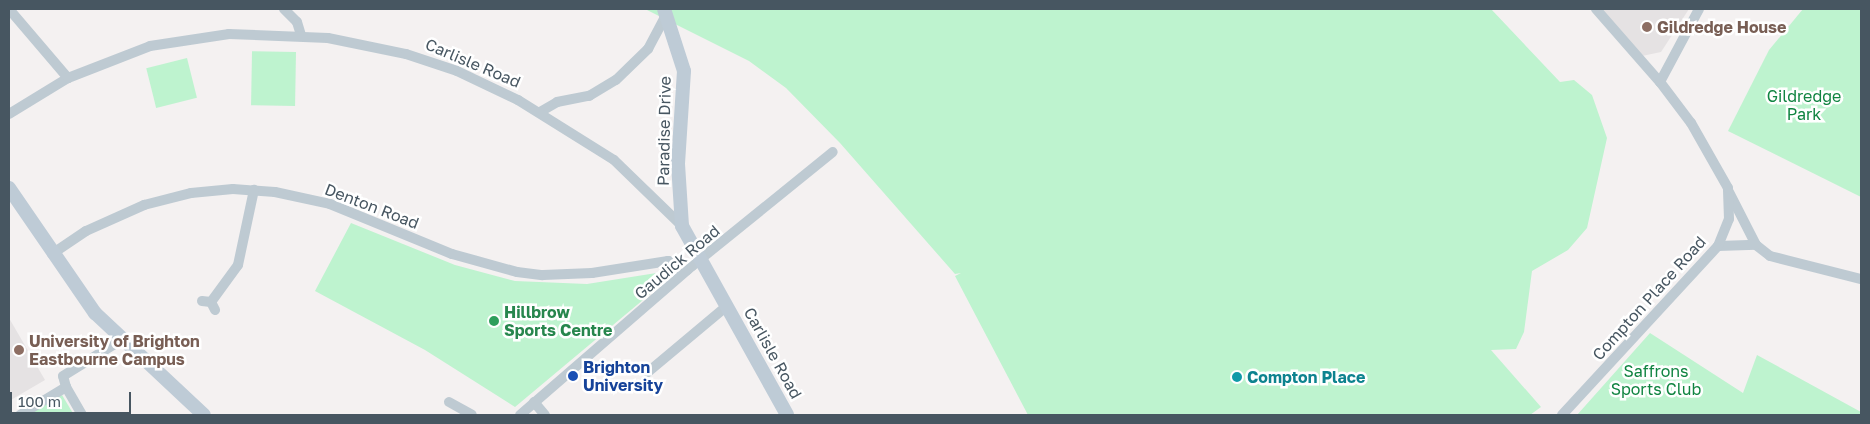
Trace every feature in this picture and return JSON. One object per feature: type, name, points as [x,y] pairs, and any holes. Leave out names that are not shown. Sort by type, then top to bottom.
[{"type":"street","points":[[9,9],[68,78]]},
{"type":"street","points":[[284,9],[297,22],[301,35]]},
{"type":"street","points":[[1596,9],[1660,82],[1699,9]]},
{"type":"street","points":[[540,112],[557,102],[589,96],[616,80],[648,49],[665,11]]},
{"type":"street","name":"Paradise Drive","points":[[665,11],[684,71],[678,164],[682,226]]},
{"type":"street","name":"Carlisle Road","points":[[9,114],[68,78],[150,46],[188,38],[228,34],[301,35],[406,54],[469,76],[540,112],[614,160],[682,226],[788,415]]},
{"type":"street","name":"Compton Place Road","points":[[1562,415],[1718,246],[1729,219],[1728,188],[1691,123],[1660,82]]},
{"type":"street","name":"Gaudick Road","points":[[520,415],[687,270],[833,152]]},
{"type":"street","points":[[9,188],[82,298],[121,340],[198,414]]},
{"type":"street","points":[[1728,188],[1756,245],[1770,256],[1861,279]]},
{"type":"street","name":"Denton Road","points":[[52,254],[86,231],[144,205],[213,189],[254,190],[330,204],[452,254],[517,272],[543,275],[592,273],[668,261],[678,262],[687,270]]},
{"type":"street","points":[[209,304],[238,265],[254,190]]},
{"type":"street","points":[[1718,246],[1756,245]]},
{"type":"street","points":[[648,372],[727,306]]},
{"type":"street","points":[[82,415],[66,387],[63,376],[121,340]]},
{"type":"street","points":[[20,415],[66,387]]},
{"type":"street","points":[[449,402],[472,415]]},
{"type":"street","points":[[534,402],[545,415]]},
{"type":"shaded area","name":"Gildredge House","points":[[1601,9],[1689,9],[1661,52],[1642,56]]},
{"type":"shaded area","name":"University of Brighton Eastbourne Campus","points":[[9,318],[45,380],[9,401]]},
{"type":"green space","points":[[645,9],[1491,9],[1560,82],[1574,80],[1592,95],[1607,138],[1587,228],[1568,250],[1532,271],[1524,332],[1516,349],[1491,350],[1541,407],[1530,415],[1028,415],[955,276],[961,273],[955,274],[840,143],[786,88],[749,61]]},
{"type":"green space","name":"Gildredge Park","points":[[1803,9],[1861,9],[1861,197],[1728,131],[1769,50]]},
{"type":"green space","points":[[252,51],[296,52],[295,106],[251,105]]},
{"type":"green space","points":[[187,58],[197,98],[156,108],[146,68]]},
{"type":"green space","name":"Hillbrow Sports Centre","points":[[351,223],[455,265],[515,281],[587,284],[669,271],[674,274],[515,407],[425,350],[315,291]]},
{"type":"green space","name":"Saffrons Sports Club","points":[[1650,333],[1743,393],[1757,355],[1861,412],[1861,415],[1577,415]]},
{"type":"green space","points":[[62,395],[74,415],[27,415]]},
{"type":"place","name":"Gildredge House","points":[[1647,27]]},
{"type":"place","name":"Hillbrow Sports Centre","points":[[494,321]]},
{"type":"place","name":"University of Brighton Eastbourne Campus","points":[[19,350]]},
{"type":"place","name":"Brighton University","points":[[573,376]]},
{"type":"place","name":"Compton Place","points":[[1237,377]]}]
